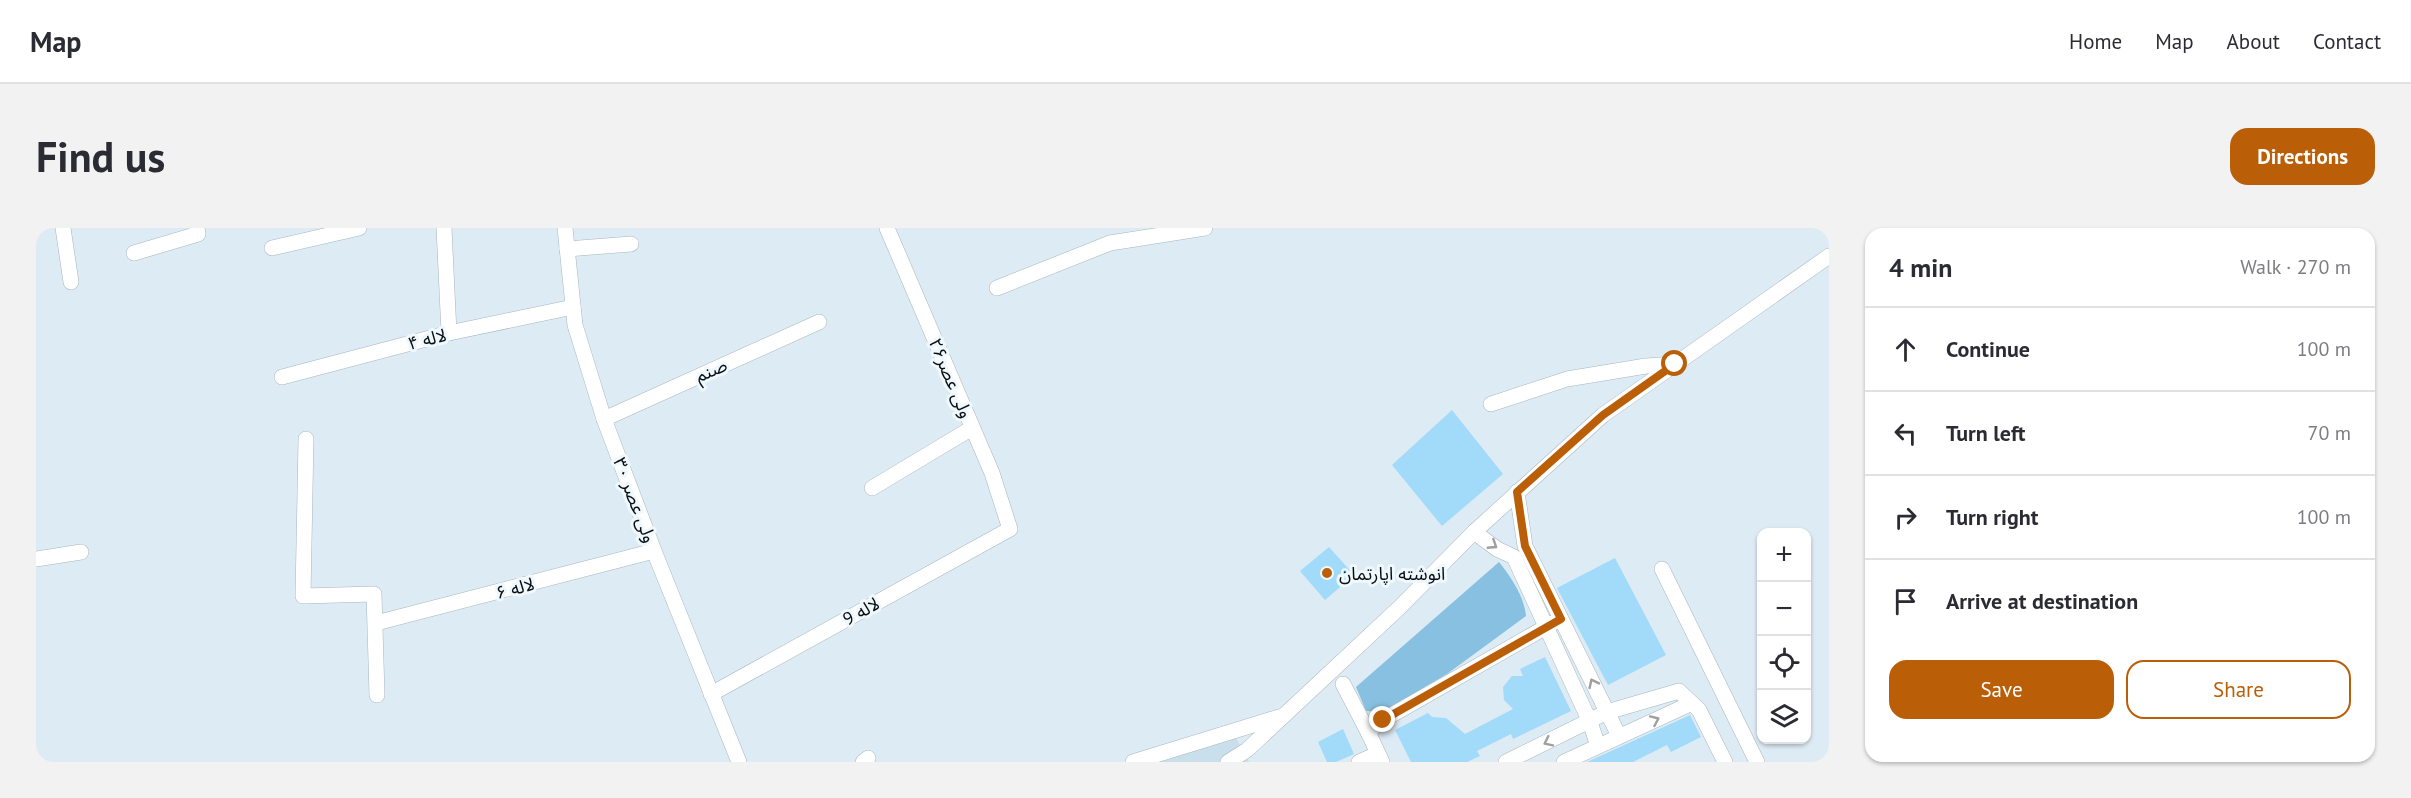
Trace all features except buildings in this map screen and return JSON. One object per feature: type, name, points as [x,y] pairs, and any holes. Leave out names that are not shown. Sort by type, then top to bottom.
[{"type":"street","points":[[63,228],[71,282]]},
{"type":"street","points":[[272,248],[359,228]]},
{"type":"street","points":[[444,228],[449,333]]},
{"type":"street","name":"ولی عصر ۳۰","points":[[565,228],[575,325],[604,418],[654,551],[739,762]]},
{"type":"street","name":"ولی عصر۲۶","points":[[887,228],[992,473],[1010,529]]},
{"type":"street","points":[[997,288],[1110,243],[1155,234],[1200,229]]},
{"type":"street","points":[[134,253],[197,231]]},
{"type":"street","points":[[567,249],[631,244]]},
{"type":"street","points":[[1228,762],[1247,750],[1285,715],[1400,607],[1474,532],[1603,415],[1829,256]]},
{"type":"street","name":"لاله ۴","points":[[282,377],[449,333],[573,307]]},
{"type":"street","name":"صنم","points":[[604,418],[819,322]]},
{"type":"street","points":[[1491,404],[1567,379],[1646,366],[1675,364]]},
{"type":"street","points":[[872,488],[972,428]]},
{"type":"street","points":[[306,439],[303,596],[374,594],[377,695]]},
{"type":"street","points":[[1517,492],[1525,546],[1619,736]]},
{"type":"street","name":"لاله 9","points":[[711,694],[1010,529]]},
{"type":"street","points":[[1474,532],[1497,549],[1514,557],[1590,722],[1598,746]]},
{"type":"street","name":"لاله ۶","points":[[376,623],[654,551]]},
{"type":"street","points":[[36,559],[81,552]]},
{"type":"street","points":[[1662,569],[1757,762]]},
{"type":"street","points":[[1368,732],[1383,720],[1561,619]]},
{"type":"street","points":[[1343,684],[1379,758],[1359,762]]},
{"type":"street","points":[[1506,762],[1607,712],[1679,692],[1699,710],[1725,762]]},
{"type":"street","points":[[1564,762],[1690,704]]},
{"type":"street","points":[[1133,762],[1285,715]]},
{"type":"shaded area","points":[[1499,562],[1520,594],[1526,616],[1447,674],[1382,712],[1366,711],[1356,687]]},
{"type":"shaded area","points":[[1234,734],[1249,762],[1157,762]]},
{"type":"place","name":"انوشته اپارتمان","points":[[1327,573]]},
{"type":"route","points":[[1383,720],[1561,619],[1525,546],[1517,492],[1603,415],[1675,364]]}]
